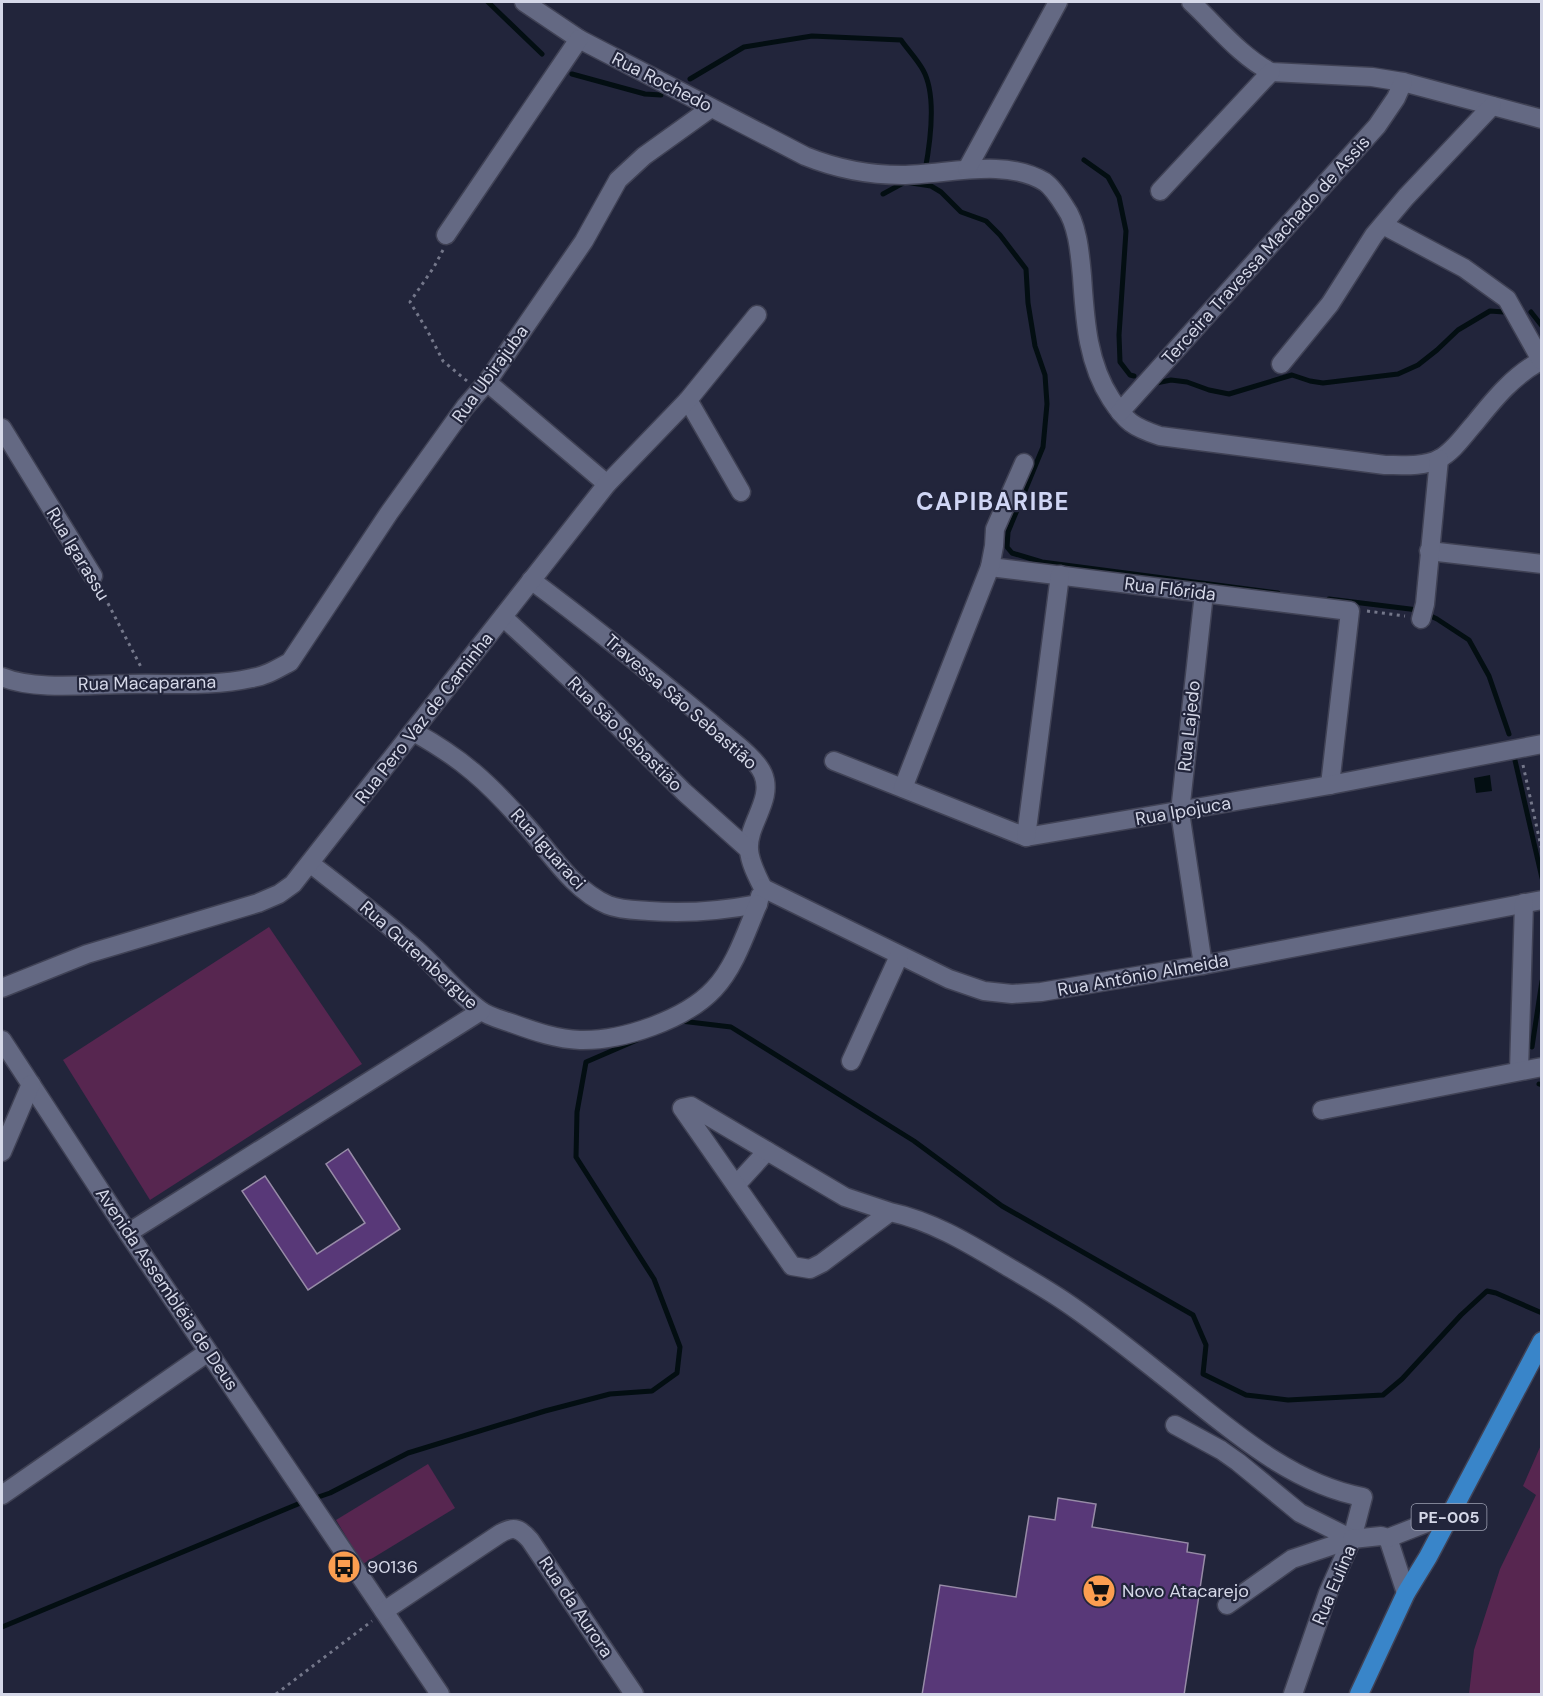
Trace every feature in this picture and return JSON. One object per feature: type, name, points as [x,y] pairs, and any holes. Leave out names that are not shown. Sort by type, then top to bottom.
[{"type":"main road","name":"PE-005","points":[[1359,1695],[1406,1593],[1452,1513],[1542,1341]]},
{"type":"street","name":"Rua Rochedo","points":[[524,2],[579,39],[805,156],[828,165],[855,173],[914,174],[967,169],[1018,172],[1046,183],[1066,208],[1080,246],[1086,326],[1092,358],[1101,383],[1120,412],[1137,428],[1160,436],[1385,465],[1408,465],[1439,459]]},
{"type":"street","points":[[967,169],[1058,2]]},
{"type":"street","points":[[1191,2],[1258,66],[1271,72],[1372,77],[1403,82],[1542,119]]},
{"type":"street","points":[[446,235],[579,39]]},
{"type":"street","points":[[1160,191],[1271,72]]},
{"type":"street","name":"Terceira Travessa Machado de Assis","points":[[1120,412],[1377,126],[1396,98],[1403,82]]},
{"type":"street","points":[[1281,364],[1330,304],[1374,235],[1406,197],[1492,106]]},
{"type":"street","name":"Rua Ubirajuba","points":[[290,662],[396,503],[465,407],[483,388],[584,241],[618,180],[644,156],[711,108]]},
{"type":"street","points":[[1383,225],[1464,268],[1507,299],[1541,360],[1506,385],[1455,446],[1439,459],[1423,611]]},
{"type":"street","name":"Rua Pero Vaz de Caminha","points":[[2,988],[87,954],[274,897],[293,884],[608,484],[688,400],[757,315]]},
{"type":"street","points":[[483,388],[608,484]]},
{"type":"street","points":[[688,400],[741,492]]},
{"type":"street","name":"Rua Igarassu","points":[[2,428],[93,576]]},
{"type":"street","points":[[903,788],[990,567],[995,529],[1024,463]]},
{"type":"street","points":[[1429,551],[1542,564]]},
{"type":"street","name":"Rua Flórida","points":[[990,567],[1350,611]]},
{"type":"street","points":[[834,761],[1026,837],[1060,575]]},
{"type":"street","name":"Travessa São Sebastião","points":[[531,580],[605,635],[736,745],[761,769],[765,781],[765,793],[750,838],[749,850]]},
{"type":"street","name":"Rua Lajedo","points":[[1203,965],[1180,812],[1204,593]]},
{"type":"street","points":[[1330,785],[1350,611]]},
{"type":"street","name":"Rua São Sebastião","points":[[502,617],[581,689],[684,792],[749,850]]},
{"type":"street","name":"Rua Macaparana","points":[[2,677],[12,682],[27,684],[184,685],[242,680],[264,675],[290,662]]},
{"type":"street","name":"Rua Iguaraci","points":[[414,732],[464,763],[481,778],[575,882],[610,906],[677,913],[706,912],[760,896]]},
{"type":"street","name":"Rua Ipojuca","points":[[1026,837],[1330,785],[1542,744]]},
{"type":"street","points":[[749,850],[760,896]]},
{"type":"street","name":"Rua Gutembergue","points":[[311,864],[417,950],[481,1011],[538,1033],[582,1040],[616,1036],[669,1019],[707,996],[717,986],[738,949],[760,896]]},
{"type":"street","name":"Rua Antônio Almeida","points":[[760,896],[949,979],[984,991],[1012,994],[1041,992],[1203,965],[1533,901]]},
{"type":"street","points":[[1519,1071],[1533,901]]},
{"type":"street","points":[[850,1061],[899,956]]},
{"type":"street","points":[[128,1233],[481,1011]]},
{"type":"street","name":"Avenida Assembléia de Deus","points":[[2,1041],[128,1233],[384,1611]]},
{"type":"street","points":[[1322,1110],[1542,1067]]},
{"type":"street","points":[[2,1152],[31,1084]]},
{"type":"street","points":[[890,1212],[822,1263],[810,1269],[799,1269],[792,1266],[682,1108],[691,1106],[845,1197],[890,1212],[914,1217],[958,1237],[1065,1301],[1217,1419],[1279,1463],[1317,1484],[1342,1493],[1364,1497],[1352,1539]]},
{"type":"street","points":[[736,1185],[767,1151]]},
{"type":"street","points":[[2,1495],[208,1352]]},
{"type":"street","points":[[1175,1425],[1238,1462],[1299,1514],[1352,1539]]},
{"type":"street","name":"Rua Eulina","points":[[1293,1695],[1328,1593],[1352,1539],[1381,1536],[1388,1538],[1452,1513]]},
{"type":"street","name":"Rua da Aurora","points":[[384,1611],[498,1535],[511,1528],[521,1531],[530,1540],[634,1695]]},
{"type":"street","points":[[1388,1538],[1406,1593]]},
{"type":"street","points":[[1227,1605],[1292,1559],[1352,1539]]},
{"type":"street","points":[[384,1611],[440,1695]]},
{"type":"path","points":[[446,235],[442,254],[410,302],[442,361],[483,388]]},
{"type":"path","name":"Rua Igarassu","points":[[93,576],[150,683]]},
{"type":"path","points":[[1350,611],[1390,613],[1423,611]]},
{"type":"path","points":[[1519,748],[1542,851]]},
{"type":"path","points":[[276,1695],[384,1611]]},
{"type":"shaded area","points":[[1490,775],[1492,791],[1476,793],[1474,778]]},
{"type":"shaded area","points":[[269,927],[362,1064],[150,1200],[63,1060]]},
{"type":"shaded area","points":[[1541,1445],[1541,1694],[1469,1694],[1474,1650],[1500,1569],[1536,1495],[1523,1486]]},
{"type":"shaded area","points":[[428,1464],[455,1508],[363,1564],[336,1520]]},
{"type":"building","points":[[348,1149],[400,1229],[308,1290],[242,1191],[265,1176],[317,1254],[365,1223],[326,1164]]},
{"type":"building","name":"Novo Atacarejo","points":[[1058,1498],[1096,1504],[1092,1527],[1188,1543],[1187,1552],[1205,1555],[1184,1695],[922,1695],[940,1585],[1016,1597],[1029,1516],[1055,1520]]},
{"type":"waterway","points":[[488,2],[542,54]]},
{"type":"waterway","points":[[690,79],[744,47],[812,36],[901,40],[923,70],[930,93],[930,134],[925,171]]},
{"type":"waterway","points":[[572,74],[645,94],[661,95]]},
{"type":"waterway","points":[[1084,160],[1108,177],[1119,197],[1126,231],[1119,335],[1120,362],[1130,375],[1134,376]]},
{"type":"waterway","points":[[883,194],[905,182],[931,186],[941,192],[961,212],[986,221],[1026,269],[1028,303],[1035,346],[1045,375],[1047,404],[1043,447],[1008,532],[1007,547],[1012,553],[1042,562],[1278,593]]},
{"type":"waterway","points":[[1156,383],[1171,380],[1187,382],[1229,394],[1292,375],[1323,383],[1398,374],[1418,365],[1458,330],[1490,311],[1504,312]]},
{"type":"waterway","points":[[1531,312],[1542,326]]},
{"type":"waterway","points":[[1329,599],[1418,610],[1437,619],[1469,640],[1489,676],[1509,734]]},
{"type":"waterway","points":[[1514,756],[1542,878]]},
{"type":"waterway","points":[[1532,1047],[1542,981]]},
{"type":"waterway","points":[[681,1021],[731,1027],[914,1141],[1002,1206],[1193,1315],[1206,1345],[1203,1374],[1246,1395],[1288,1400],[1383,1395],[1402,1379],[1461,1315],[1487,1291],[1542,1313]]},
{"type":"waterway","points":[[2,1627],[298,1504],[330,1493],[408,1453],[545,1411],[610,1394],[652,1391],[677,1373],[680,1347],[654,1279],[576,1157],[577,1112],[586,1062],[637,1040]]},
{"type":"place","name":"90136","points":[[344,1567]]},
{"type":"place","name":"Novo Atacarejo","points":[[1099,1591]]},
{"type":"district","name":"CAPIBARIBE","points":[[993,502]]}]
